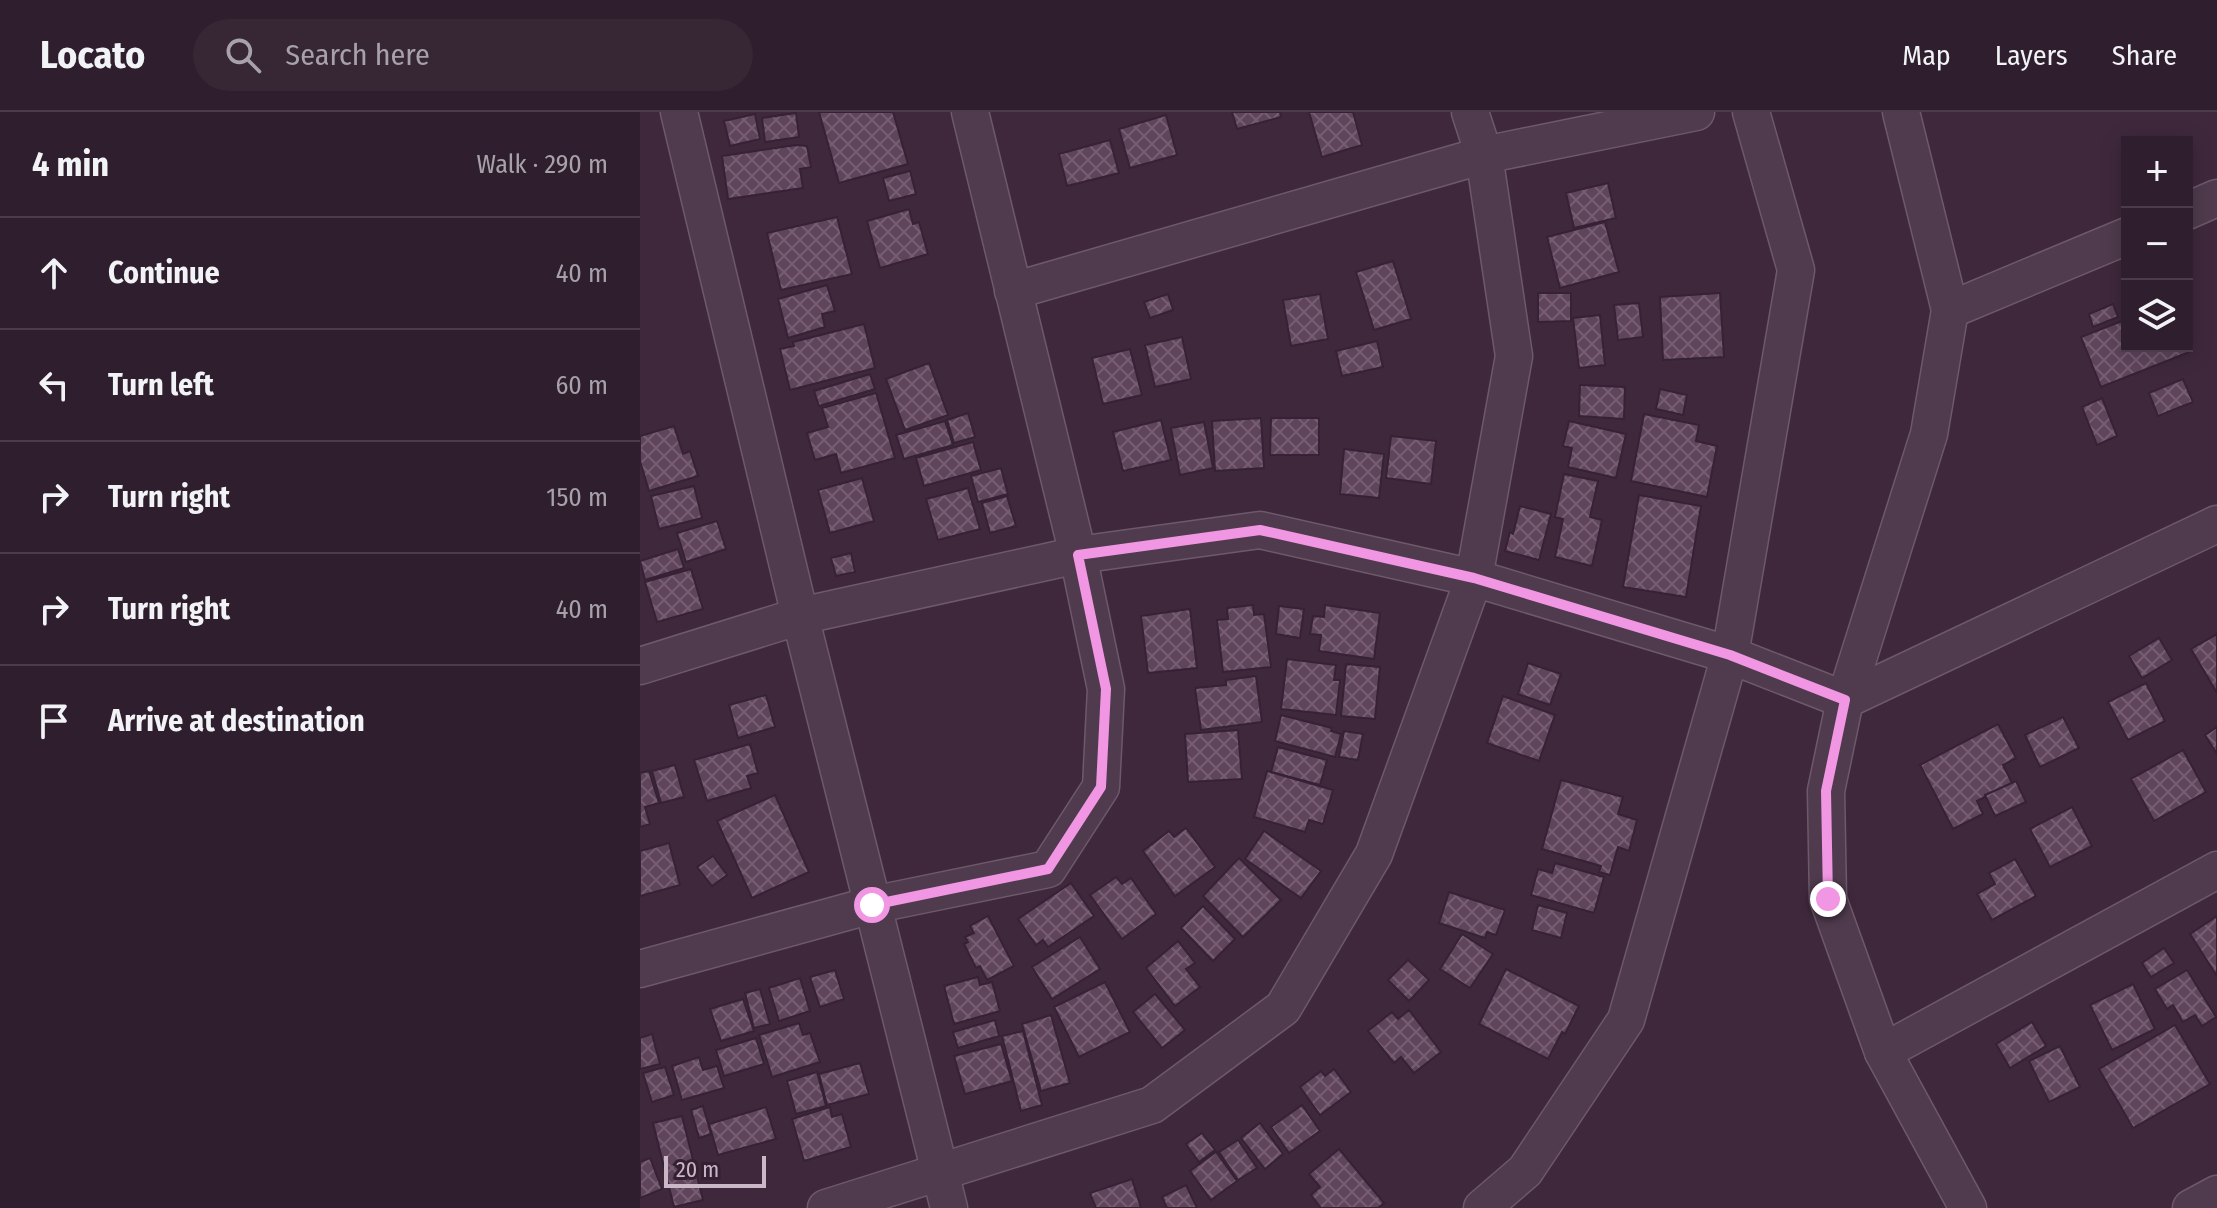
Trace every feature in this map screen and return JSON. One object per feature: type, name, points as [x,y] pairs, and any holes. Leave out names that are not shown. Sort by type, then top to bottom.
[{"type":"street","points":[[679,112],[800,616],[945,1191]]},
{"type":"street","points":[[640,969],[872,905],[1048,869],[1101,787],[1106,689],[1078,555],[970,112]]},
{"type":"street","points":[[826,1208],[945,1191],[1152,1105],[1283,1008],[1374,854],[1474,578],[1514,356],[1484,155],[1470,112]]},
{"type":"street","points":[[1013,291],[1484,155],[1696,112]]},
{"type":"street","points":[[1482,1208],[1525,1171],[1626,1020],[1730,655],[1796,270],[1751,112]]},
{"type":"street","points":[[1901,112],[1950,310],[1929,434],[1845,700],[1826,791],[1828,899],[1883,1052],[1968,1208]]},
{"type":"street","points":[[2193,208],[2217,198]]},
{"type":"street","points":[[1950,310],[2121,239]]},
{"type":"street","points":[[640,666],[800,616],[1078,555],[1260,530],[1474,578],[1730,655],[1845,700],[2217,524]]},
{"type":"street","points":[[1883,1052],[2217,870]]},
{"type":"street","points":[[2191,1208],[2217,1194]]},
{"type":"building","points":[[819,112],[893,112],[908,164],[839,183]]},
{"type":"building","points":[[1232,112],[1280,112],[1281,117],[1237,129]]},
{"type":"building","points":[[1309,112],[1353,112],[1362,145],[1322,157]]},
{"type":"building","points":[[796,113],[799,137],[765,142],[762,118]]},
{"type":"building","points":[[755,114],[760,139],[730,146],[724,121]]},
{"type":"building","points":[[1166,115],[1177,155],[1130,168],[1119,129]]},
{"type":"building","points":[[1110,140],[1119,173],[1067,186],[1059,154]]},
{"type":"building","points":[[807,146],[811,167],[800,169],[803,188],[728,199],[722,156]]},
{"type":"building","points":[[910,171],[916,194],[889,201],[883,178]]},
{"type":"building","points":[[1608,183],[1616,218],[1574,228],[1566,193]]},
{"type":"building","points":[[909,209],[913,224],[919,222],[928,254],[880,268],[867,221]]},
{"type":"building","points":[[837,217],[852,274],[781,290],[767,233]]},
{"type":"building","points":[[1605,222],[1619,272],[1560,288],[1547,237]]},
{"type":"building","points":[[1393,261],[1411,319],[1374,330],[1356,272]]},
{"type":"building","points":[[827,285],[835,311],[822,314],[825,327],[788,338],[778,299]]},
{"type":"building","points":[[1538,293],[1571,293],[1571,321],[1538,322]]},
{"type":"building","points":[[1720,293],[1724,357],[1663,360],[1660,297]]},
{"type":"building","points":[[1168,294],[1173,310],[1150,318],[1144,302]]},
{"type":"building","points":[[1320,294],[1328,339],[1291,346],[1283,300]]},
{"type":"building","points":[[1639,303],[1643,337],[1618,340],[1614,305]]},
{"type":"building","points":[[2113,304],[2118,317],[2093,327],[2089,314]]},
{"type":"building","points":[[1600,315],[1605,365],[1579,368],[1573,318]]},
{"type":"building","points":[[2121,321],[2121,352],[2189,352],[2101,387],[2081,337]]},
{"type":"building","points":[[864,324],[875,368],[790,390],[780,349],[794,346],[793,342]]},
{"type":"building","points":[[1182,337],[1191,379],[1155,387],[1145,345]]},
{"type":"building","points":[[1377,341],[1383,367],[1342,376],[1336,351]]},
{"type":"building","points":[[1130,349],[1142,395],[1103,404],[1092,358]]},
{"type":"building","points":[[929,363],[948,415],[905,430],[886,379]]},
{"type":"building","points":[[870,374],[875,389],[819,406],[814,391]]},
{"type":"building","points":[[2183,379],[2193,402],[2158,416],[2149,393]]},
{"type":"building","points":[[1580,385],[1625,387],[1624,419],[1579,416]]},
{"type":"building","points":[[1660,389],[1687,395],[1683,415],[1656,409]]},
{"type":"building","points":[[876,393],[895,458],[841,473],[836,454],[815,460],[807,433],[828,427],[822,408]]},
{"type":"building","points":[[2102,398],[2117,436],[2097,445],[2082,407]]},
{"type":"building","points":[[968,413],[975,437],[954,443],[947,420]]},
{"type":"building","points":[[1644,414],[1699,425],[1696,441],[1717,446],[1707,497],[1631,481]]},
{"type":"building","points":[[1261,418],[1264,468],[1215,471],[1212,421]]},
{"type":"building","points":[[1271,418],[1319,418],[1319,455],[1270,455]]},
{"type":"building","points":[[1161,420],[1171,460],[1123,471],[1113,432]]},
{"type":"building","points":[[945,421],[953,445],[904,459],[896,435]]},
{"type":"building","points":[[1569,421],[1626,434],[1616,478],[1568,467],[1572,448],[1563,446]]},
{"type":"building","points":[[1204,422],[1213,468],[1180,475],[1171,428]]},
{"type":"building","points":[[674,426],[683,454],[690,451],[698,476],[649,491],[640,461],[640,436]]},
{"type":"building","points":[[1391,436],[1436,441],[1431,484],[1386,478]]},
{"type":"building","points":[[973,442],[981,470],[924,486],[916,458]]},
{"type":"building","points":[[1344,449],[1384,454],[1379,498],[1340,494]]},
{"type":"building","points":[[1001,468],[1008,494],[978,502],[971,476]]},
{"type":"building","points":[[1564,474],[1598,481],[1590,517],[1602,520],[1592,566],[1555,557],[1563,519],[1555,517]]},
{"type":"building","points":[[862,478],[874,521],[830,533],[818,490]]},
{"type":"building","points":[[694,486],[702,518],[659,529],[651,496]]},
{"type":"building","points":[[968,488],[980,529],[938,540],[926,499]]},
{"type":"building","points":[[1639,495],[1701,506],[1686,597],[1623,587]]},
{"type":"building","points":[[1007,496],[1016,526],[990,533],[982,503]]},
{"type":"building","points":[[1520,506],[1551,514],[1539,560],[1505,551]]},
{"type":"building","points":[[717,521],[726,549],[686,562],[677,533]]},
{"type":"building","points":[[678,549],[684,568],[645,580],[640,561]]},
{"type":"building","points":[[851,553],[855,572],[836,576],[831,558]]},
{"type":"building","points":[[691,569],[703,609],[657,622],[645,582]]},
{"type":"building","points":[[1253,605],[1254,615],[1264,614],[1271,667],[1223,672],[1217,620],[1228,619],[1227,608]]},
{"type":"building","points":[[1325,605],[1380,613],[1374,659],[1319,651],[1321,635],[1310,634],[1313,616],[1324,617]]},
{"type":"building","points":[[1279,606],[1304,609],[1300,638],[1276,634]]},
{"type":"building","points":[[1190,609],[1197,668],[1148,673],[1141,616]]},
{"type":"building","points":[[2217,634],[2217,693],[2191,649]]},
{"type":"building","points":[[2159,638],[2172,660],[2142,678],[2129,656]]},
{"type":"building","points":[[1287,659],[1336,665],[1334,680],[1340,680],[1336,715],[1281,709]]},
{"type":"building","points":[[1528,663],[1561,674],[1550,705],[1518,694]]},
{"type":"building","points":[[1346,664],[1380,667],[1375,719],[1341,716]]},
{"type":"building","points":[[1256,676],[1262,722],[1201,730],[1195,688],[1226,685],[1226,680]]},
{"type":"building","points":[[2146,683],[2165,721],[2128,740],[2108,702]]},
{"type":"building","points":[[766,695],[775,727],[738,738],[729,705]]},
{"type":"building","points":[[1503,696],[1555,715],[1539,761],[1487,743]]},
{"type":"building","points":[[1281,715],[1332,728],[1331,731],[1341,734],[1335,757],[1275,741]]},
{"type":"building","points":[[2063,717],[2079,748],[2040,767],[2025,735]]},
{"type":"building","points":[[1998,724],[2016,758],[2003,765],[2012,783],[1977,801],[1983,814],[1953,829],[1920,765]]},
{"type":"building","points":[[2217,727],[2217,754],[2205,735]]},
{"type":"building","points":[[1238,730],[1242,779],[1188,782],[1185,734]]},
{"type":"building","points":[[1344,731],[1363,734],[1358,760],[1339,757]]},
{"type":"building","points":[[750,744],[758,773],[747,776],[751,788],[707,801],[694,760]]},
{"type":"building","points":[[1278,747],[1327,760],[1320,785],[1271,772]]},
{"type":"building","points":[[2183,750],[2206,792],[2154,821],[2131,779]]},
{"type":"building","points":[[675,765],[684,797],[661,803],[652,771]]},
{"type":"building","points":[[649,771],[659,803],[645,807],[650,824],[640,827],[640,773]]},
{"type":"building","points":[[1267,771],[1333,790],[1323,824],[1309,820],[1305,832],[1254,817]]},
{"type":"building","points":[[1561,780],[1623,797],[1618,814],[1637,820],[1629,851],[1618,847],[1610,875],[1599,872],[1601,866],[1542,849]]},
{"type":"building","points":[[2016,781],[2026,802],[1995,816],[1985,795]]},
{"type":"building","points":[[775,795],[809,872],[752,898],[717,821]]},
{"type":"building","points":[[2072,807],[2092,846],[2050,867],[2030,829]]},
{"type":"building","points":[[1186,828],[1215,867],[1175,896],[1143,851],[1169,831],[1174,837]]},
{"type":"building","points":[[1264,831],[1321,871],[1301,898],[1245,859]]},
{"type":"building","points":[[669,843],[680,885],[640,896],[640,851]]},
{"type":"building","points":[[713,856],[727,875],[712,886],[697,867]]},
{"type":"building","points":[[1239,858],[1281,900],[1243,937],[1203,896]]},
{"type":"building","points":[[2015,859],[2036,896],[1992,920],[1977,894],[1995,884],[1989,873]]},
{"type":"building","points":[[1555,863],[1604,877],[1594,913],[1531,895],[1538,869],[1552,873]]},
{"type":"building","points":[[1116,877],[1122,884],[1131,878],[1156,914],[1122,939],[1090,895]]},
{"type":"building","points":[[1071,883],[1094,916],[1048,947],[1043,940],[1036,945],[1018,919]]},
{"type":"building","points":[[1449,892],[1505,910],[1496,935],[1487,932],[1485,938],[1439,923]]},
{"type":"building","points":[[1538,905],[1567,913],[1561,938],[1532,930]]},
{"type":"building","points":[[1203,906],[1235,939],[1213,961],[1181,928]]},
{"type":"building","points":[[988,916],[1014,966],[987,980],[980,966],[976,968],[964,944],[968,942],[965,937],[974,933],[970,926]]},
{"type":"building","points":[[2217,916],[2217,976],[2190,934]]},
{"type":"building","points":[[1462,934],[1493,954],[1470,988],[1440,969]]},
{"type":"building","points":[[1080,937],[1100,969],[1052,999],[1032,967]]},
{"type":"building","points":[[1178,941],[1195,963],[1186,969],[1200,987],[1175,1006],[1146,968]]},
{"type":"building","points":[[2164,948],[2174,963],[2151,977],[2142,963]]},
{"type":"building","points":[[1408,960],[1429,980],[1409,1001],[1388,980]]},
{"type":"building","points":[[1506,969],[1579,1006],[1548,1059],[1479,1024]]},
{"type":"building","points":[[835,970],[844,999],[820,1007],[810,977]]},
{"type":"building","points":[[2187,970],[2216,1017],[2202,1026],[2195,1015],[2183,1022],[2173,1005],[2167,1009],[2155,989]]},
{"type":"building","points":[[978,977],[980,985],[992,982],[1000,1011],[954,1024],[944,986]]},
{"type":"building","points":[[800,978],[810,1011],[779,1021],[769,988]]},
{"type":"building","points":[[1105,982],[1130,1032],[1079,1057],[1054,1007]]},
{"type":"building","points":[[2133,984],[2155,1029],[2112,1050],[2090,1005]]},
{"type":"building","points":[[760,989],[770,1024],[754,1028],[745,993]]},
{"type":"building","points":[[1155,994],[1185,1030],[1162,1048],[1133,1012]]},
{"type":"building","points":[[743,999],[754,1031],[721,1041],[710,1009]]},
{"type":"building","points":[[1409,1010],[1441,1052],[1414,1073],[1401,1057],[1394,1063],[1368,1031],[1392,1012],[1398,1019]]},
{"type":"building","points":[[1051,1015],[1070,1083],[1041,1091],[1022,1024]]},
{"type":"building","points":[[995,1020],[999,1036],[958,1048],[953,1032]]},
{"type":"building","points":[[2032,1022],[2046,1046],[2010,1068],[1996,1044]]},
{"type":"building","points":[[799,1023],[803,1035],[810,1033],[820,1062],[772,1077],[759,1035]]},
{"type":"building","points":[[2175,1025],[2210,1084],[2133,1128],[2099,1069]]},
{"type":"building","points":[[1023,1031],[1042,1105],[1021,1111],[1002,1036]]},
{"type":"building","points":[[652,1034],[660,1064],[640,1069],[640,1038]]},
{"type":"building","points":[[756,1038],[764,1064],[724,1076],[716,1050]]},
{"type":"building","points":[[1001,1044],[1012,1081],[965,1094],[954,1056]]},
{"type":"building","points":[[2060,1046],[2080,1087],[2049,1102],[2029,1061]]},
{"type":"building","points":[[699,1057],[703,1070],[717,1066],[724,1088],[682,1100],[672,1066]]},
{"type":"building","points":[[860,1063],[869,1094],[827,1105],[819,1074]]},
{"type":"building","points":[[665,1067],[674,1095],[652,1102],[643,1073]]},
{"type":"building","points":[[1334,1069],[1351,1092],[1320,1115],[1300,1087],[1321,1071],[1325,1076]]},
{"type":"building","points":[[817,1072],[826,1106],[796,1114],[787,1081]]},
{"type":"building","points":[[1302,1105],[1320,1131],[1289,1153],[1271,1127]]},
{"type":"building","points":[[703,1106],[711,1134],[699,1138],[691,1110]]},
{"type":"building","points":[[766,1107],[776,1139],[718,1155],[709,1124]]},
{"type":"building","points":[[830,1107],[832,1117],[842,1114],[851,1147],[804,1161],[792,1119]]},
{"type":"building","points":[[682,1116],[703,1200],[674,1207],[653,1123]]},
{"type":"building","points":[[1260,1123],[1283,1154],[1265,1169],[1241,1138]]},
{"type":"building","points":[[1202,1133],[1215,1150],[1199,1162],[1186,1144]]},
{"type":"building","points":[[1238,1140],[1257,1168],[1238,1180],[1219,1152]]},
{"type":"building","points":[[1339,1149],[1384,1203],[1378,1208],[1321,1208],[1311,1195],[1320,1187],[1309,1174]]},
{"type":"building","points":[[1216,1152],[1237,1181],[1211,1200],[1190,1171]]},
{"type":"building","points":[[650,1158],[662,1189],[640,1198],[640,1162]]},
{"type":"building","points":[[1132,1179],[1141,1208],[1096,1208],[1090,1193]]},
{"type":"building","points":[[1186,1185],[1197,1208],[1167,1208],[1162,1197]]},
{"type":"route","points":[[872,905],[1048,869],[1101,787],[1106,689],[1078,555],[1260,530],[1474,578],[1730,655],[1845,700],[1826,791],[1828,899]]}]
